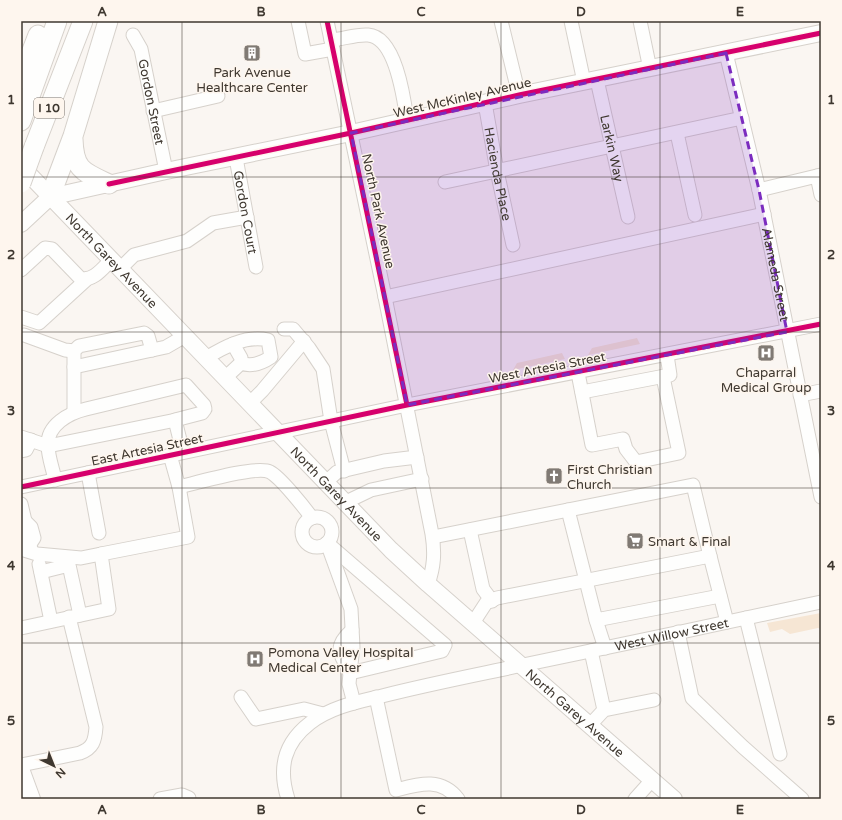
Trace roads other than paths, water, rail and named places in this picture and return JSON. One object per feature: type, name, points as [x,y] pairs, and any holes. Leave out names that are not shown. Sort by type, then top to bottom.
[{"type":"highway","points":[[21,79],[43,21]]},
{"type":"highway","points":[[21,121],[57,21]]},
{"type":"highway","points":[[64,70],[60,48],[70,21]]},
{"type":"highway","name":"I 10","points":[[21,183],[83,21]]},
{"type":"highway","points":[[50,197],[73,136],[108,21]]},
{"type":"highway","points":[[73,136],[73,155],[76,162],[85,171],[109,184]]},
{"type":"main road","name":"West McKinley Avenue","points":[[50,197],[166,171],[236,158],[351,133],[485,102],[821,33]]},
{"type":"main road","name":"North Garey Avenue","points":[[21,166],[326,482],[428,584],[674,799]]},
{"type":"main road","points":[[21,224],[50,197]]},
{"type":"main road","points":[[21,769],[32,799]]},
{"type":"street","points":[[298,21],[305,54],[332,44],[368,35],[378,38],[386,46],[396,72],[407,120]]},
{"type":"street","name":"North Park Avenue","points":[[328,21],[433,537],[435,552],[434,567],[428,584]]},
{"type":"street","points":[[501,21],[519,95]]},
{"type":"street","name":"Larkin Way","points":[[571,21],[612,147],[628,217]]},
{"type":"street","points":[[640,21],[650,69]]},
{"type":"street","name":"Gordon Street","points":[[133,35],[141,49],[166,171]]},
{"type":"street","name":"Alameda Street","points":[[726,53],[759,190],[800,395],[817,458],[821,497]]},
{"type":"street","points":[[153,111],[218,96]]},
{"type":"street","name":"Hacienda Place","points":[[485,102],[497,171],[513,245]]},
{"type":"street","points":[[445,182],[742,118]]},
{"type":"street","points":[[677,133],[695,215]]},
{"type":"street","name":"Gordon Court","points":[[236,158],[256,267]]},
{"type":"street","points":[[759,190],[819,176],[821,195]]},
{"type":"street","points":[[385,297],[764,214]]},
{"type":"street","points":[[152,350],[148,336],[144,333],[80,346],[74,351],[22,339],[26,318],[39,323],[86,280],[134,255],[187,241],[213,223],[247,217]]},
{"type":"street","points":[[21,270],[45,248],[52,249],[80,278],[86,280]]},
{"type":"street","name":"West Artesia Street","points":[[278,432],[407,405],[787,332],[821,324]]},
{"type":"street","points":[[284,328],[293,330],[304,342],[323,370],[331,421],[344,471]]},
{"type":"street","points":[[74,368],[166,347],[185,336]]},
{"type":"street","points":[[206,358],[224,347],[233,344],[257,338],[268,340],[271,357],[265,361],[248,366],[241,363]]},
{"type":"street","points":[[250,403],[304,342]]},
{"type":"street","points":[[233,344],[241,358],[241,363]]},
{"type":"street","points":[[74,351],[74,412]]},
{"type":"street","points":[[582,392],[670,375],[667,355]]},
{"type":"street","points":[[225,378],[241,363]]},
{"type":"street","points":[[578,372],[592,445],[623,439],[626,449],[636,462],[679,453],[663,377]]},
{"type":"street","points":[[21,451],[26,450],[26,438],[48,446],[176,420],[202,413],[205,410],[204,405],[186,385],[74,412],[61,419],[48,438],[48,446],[55,480]]},
{"type":"street","points":[[800,395],[821,391]]},
{"type":"street","points":[[30,550],[81,558],[188,537],[179,487],[176,420]]},
{"type":"street","name":"East Artesia Street","points":[[21,487],[278,432]]},
{"type":"street","points":[[326,482],[337,472],[384,461],[417,457]]},
{"type":"street","points":[[179,487],[243,472],[260,470],[270,472],[295,497],[312,518]]},
{"type":"street","points":[[88,472],[99,533]]},
{"type":"street","points":[[346,502],[371,490],[422,479]]},
{"type":"street","points":[[433,537],[693,485],[727,622]]},
{"type":"street","points":[[21,504],[24,519],[21,528],[24,539],[41,572],[51,621]]},
{"type":"street","points":[[568,510],[583,574],[588,581],[596,620],[605,648]]},
{"type":"street","points":[[321,517],[329,522],[333,531],[330,540],[327,543],[317,547],[312,546],[304,539],[302,529],[307,520],[312,518],[321,517]]},
{"type":"street","points":[[470,530],[483,588],[492,601]]},
{"type":"street","points":[[327,543],[351,609],[353,647],[349,684],[354,703]]},
{"type":"street","points":[[327,543],[445,645],[442,651],[350,673]]},
{"type":"street","points":[[21,628],[109,608],[101,554]]},
{"type":"street","points":[[473,623],[486,603],[497,598],[710,556]]},
{"type":"street","points":[[21,765],[80,753],[87,750],[96,740],[96,727],[74,616],[69,565],[41,572]]},
{"type":"street","points":[[596,620],[720,596]]},
{"type":"street","name":"West Willow Street","points":[[287,799],[283,784],[282,767],[287,752],[295,738],[309,724],[323,714],[354,703],[433,682],[591,651],[821,602]]},
{"type":"street","points":[[746,618],[780,754]]},
{"type":"street","points":[[678,632],[692,698],[743,747],[802,799]]},
{"type":"street","points":[[591,651],[604,710]]},
{"type":"street","points":[[241,697],[256,719],[304,709],[323,714]]},
{"type":"street","points":[[376,698],[396,790],[424,783],[437,784],[447,789],[458,799]]},
{"type":"street","points":[[590,725],[604,710],[654,700]]},
{"type":"street","points":[[635,799],[652,780]]},
{"type":"street","points":[[160,799],[182,795],[189,798]]},
{"type":"place","name":"Park Avenue Healthcare Center","points":[[252,53]]},
{"type":"place","name":"Chaparral Medical Group","points":[[766,353]]},
{"type":"place","name":"First Christian Church","points":[[554,476]]},
{"type":"place","name":"Smart & Final","points":[[635,541]]},
{"type":"place","name":"Pomona Valley Hospital Medical Center","points":[[255,659]]}]
